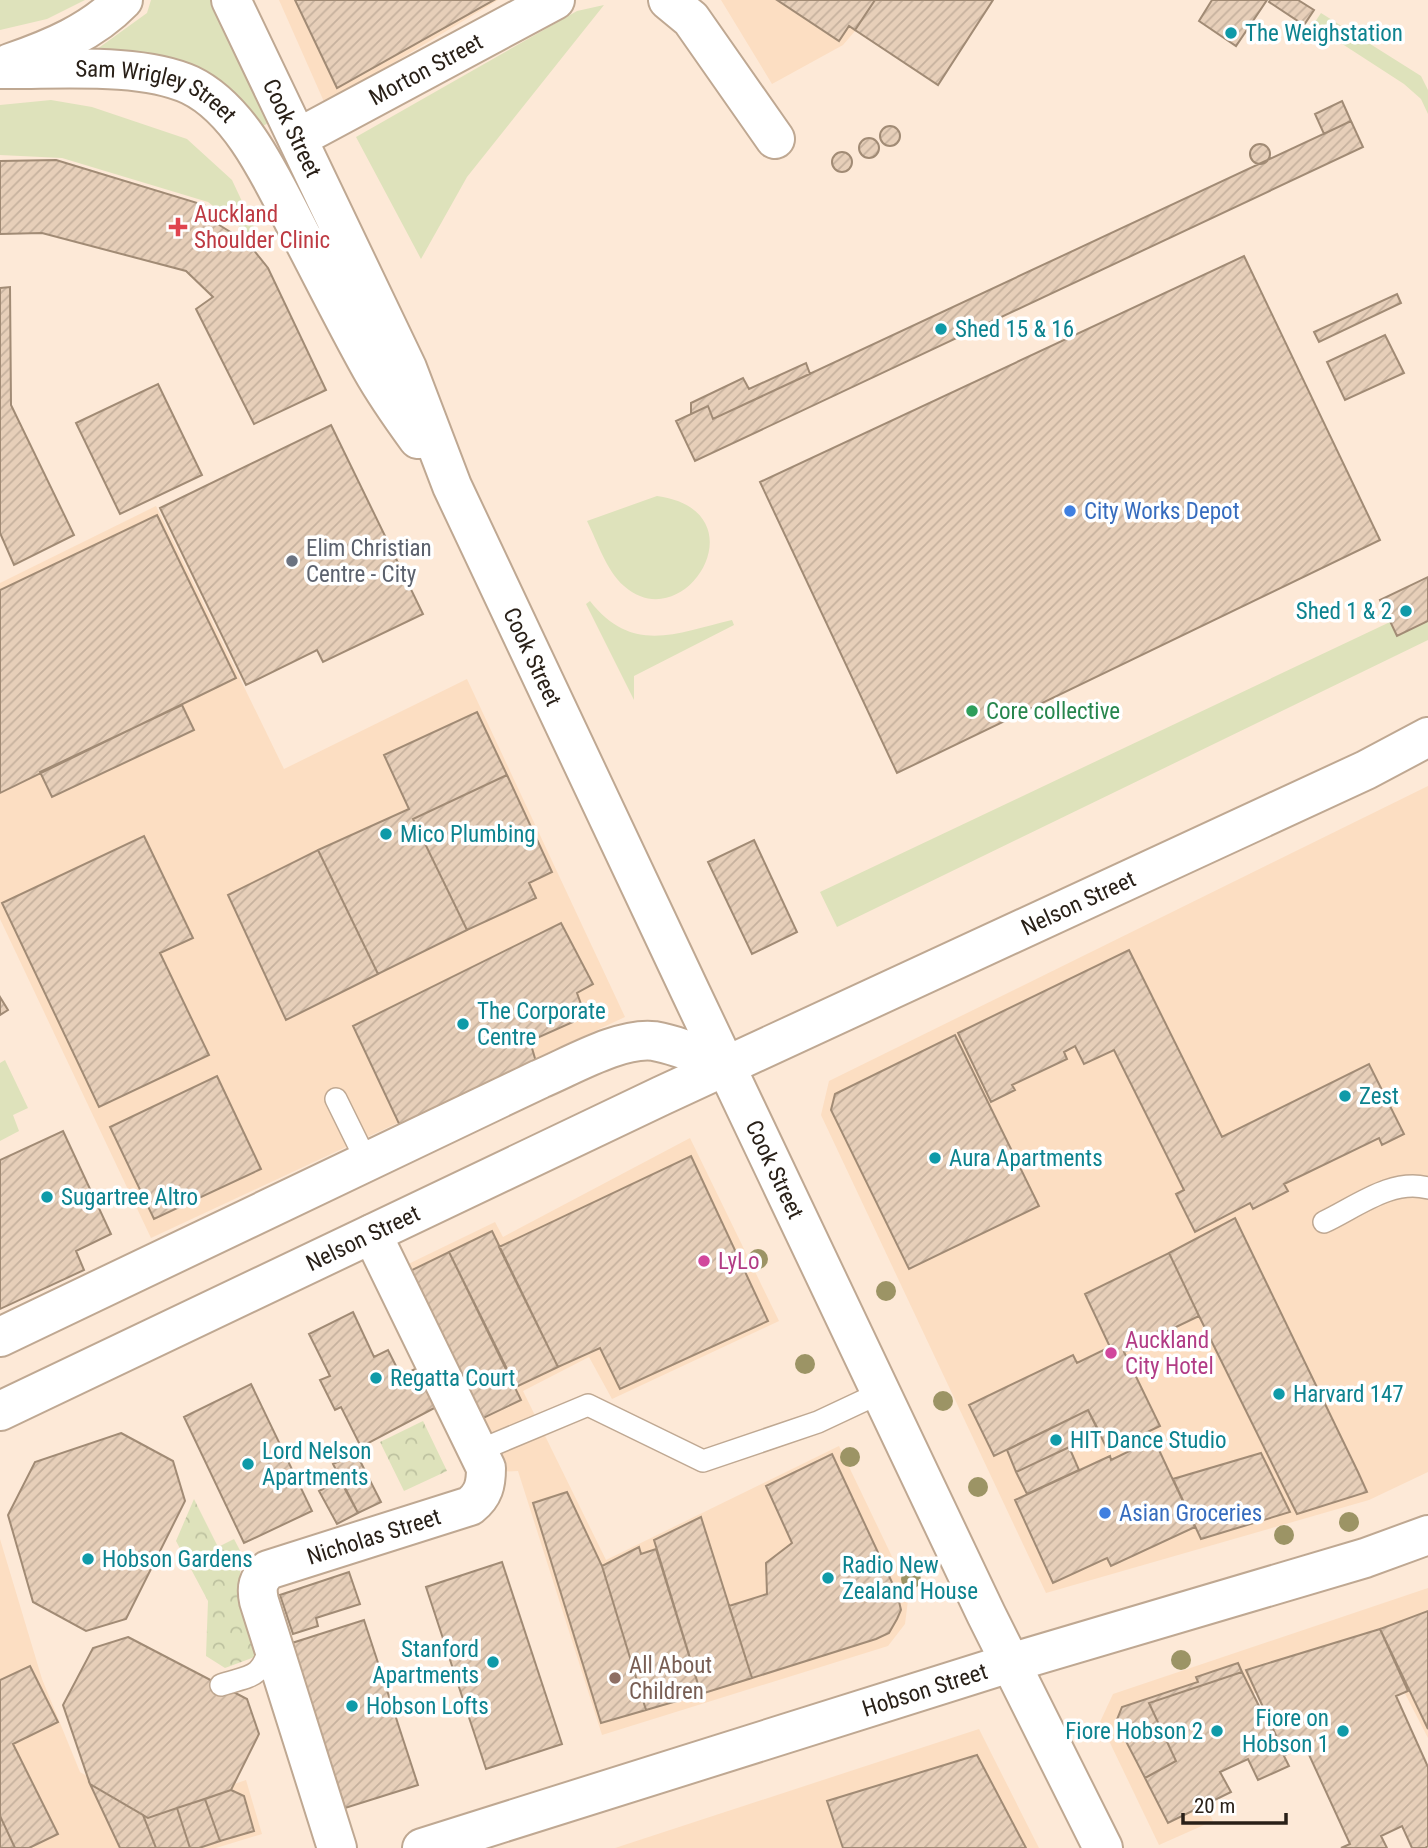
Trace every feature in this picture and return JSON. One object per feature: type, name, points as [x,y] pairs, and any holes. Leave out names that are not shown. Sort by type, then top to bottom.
[{"type":"main road","name":"Sam Wrigley Street","points":[[0,68],[89,29],[122,0]]},
{"type":"main road","name":"Cook Street","points":[[231,0],[407,368],[452,486],[1010,1663],[1102,1848]]},
{"type":"main road","name":"Morton Street","points":[[298,138],[555,0]]},
{"type":"main road","points":[[668,0],[691,19],[775,139]]},
{"type":"main road","name":"Sam Wrigley Street","points":[[0,68],[113,70],[164,76],[189,85],[209,96],[228,114],[245,135],[272,181]]},
{"type":"main road","points":[[272,181],[298,138]]},
{"type":"main road","name":"Cook Street","points":[[272,181],[373,371],[452,486]]},
{"type":"main road","name":"Nelson Street","points":[[0,1411],[727,1066],[1334,785],[1428,737]]},
{"type":"main road","points":[[0,1337],[540,1079],[605,1051],[632,1043],[652,1041],[727,1066]]},
{"type":"main road","name":"Nicholas Street","points":[[337,1848],[272,1642],[257,1589],[260,1578],[268,1570],[470,1506],[484,1491],[486,1479],[486,1468],[372,1234]]},
{"type":"main road","name":"Hobson Street","points":[[422,1848],[1010,1663],[1365,1558],[1428,1535]]},
{"type":"lane","points":[[336,1099],[367,1162]]},
{"type":"lane","points":[[1324,1223],[1397,1185],[1428,1188]]},
{"type":"lane","points":[[478,1451],[588,1405],[703,1461],[818,1422],[882,1392]]},
{"type":"lane","points":[[220,1685],[256,1674],[263,1667],[272,1642]]},
{"type":"shaded area","points":[[279,0],[498,0],[325,104]]},
{"type":"shaded area","points":[[721,0],[994,0],[938,85],[855,31],[843,45],[772,84]]},
{"type":"shaded area","points":[[156,506],[284,769],[467,679],[625,1017],[151,1238],[0,919],[0,583]]},
{"type":"shaded area","points":[[1428,786],[1428,1472],[1369,1500],[1046,1593],[821,1115],[829,1081]]},
{"type":"shaded area","points":[[690,1138],[779,1321],[612,1399],[589,1357],[523,1391],[606,1560],[839,1446],[909,1592],[905,1624],[888,1646],[602,1735],[518,1471],[494,1472],[398,1269],[495,1222],[503,1237]]},
{"type":"shaded area","points":[[0,1539],[42,1679],[80,1772],[150,1813],[246,1780],[262,1834],[216,1848],[0,1848]]},
{"type":"shaded area","points":[[1428,1588],[1428,1738],[1383,1651],[1255,1693],[1168,1730],[1213,1821],[1159,1845],[1100,1722],[1113,1694]]},
{"type":"shaded area","points":[[979,1729],[1039,1848],[615,1848]]},
{"type":"green space","points":[[0,0],[85,0],[47,19],[0,30]]},
{"type":"green space","points":[[151,0],[213,0],[272,121],[261,127],[184,62],[93,52],[147,13]]},
{"type":"green space","points":[[604,5],[467,177],[421,259],[356,137],[577,11]]},
{"type":"green space","points":[[1321,13],[1421,76],[1428,90],[1428,114],[1421,99],[1404,84],[1313,25]]},
{"type":"green space","points":[[51,100],[92,107],[187,139],[232,180],[262,244],[208,202],[62,158],[0,155],[0,105]]},
{"type":"green space","points":[[657,496],[689,506],[706,524],[710,545],[704,567],[689,585],[670,597],[647,598],[618,580],[607,564],[587,521]]},
{"type":"green space","points":[[590,601],[606,618],[622,629],[639,634],[674,634],[732,620],[734,625],[634,676],[634,700],[586,604]]},
{"type":"green space","points":[[1428,621],[1428,640],[837,927],[820,892],[1390,622]]},
{"type":"green space","points":[[5,1060],[28,1108],[13,1115],[19,1131],[0,1141],[0,1063]]},
{"type":"green space","points":[[423,1421],[447,1471],[404,1491],[380,1442]]},
{"type":"green space","points":[[194,1499],[218,1547],[234,1539],[245,1560],[240,1572],[265,1653],[225,1668],[206,1656],[208,1601],[176,1541]]},
{"type":"building","points":[[295,0],[494,0],[337,88]]},
{"type":"building","points":[[777,0],[875,0],[855,30],[849,26],[839,41]]},
{"type":"building","points":[[875,0],[993,0],[938,85],[855,30]]},
{"type":"building","name":"The Weighstation","points":[[1212,0],[1267,0],[1236,46],[1199,21]]},
{"type":"building","name":"The Weighstation","points":[[1298,0],[1314,10],[1304,25],[1269,2]]},
{"type":"building","points":[[1342,101],[1351,121],[1324,134],[1315,114]]},
{"type":"building","name":"Shed 15 & 16","points":[[1351,121],[1363,147],[695,461],[676,421],[708,406],[713,419]]},
{"type":"building","points":[[890,126],[897,129],[900,136],[897,143],[890,146],[883,143],[880,136],[883,129]]},
{"type":"building","points":[[869,138],[876,141],[879,148],[876,155],[869,158],[862,155],[859,148],[862,141]]},
{"type":"building","points":[[1260,144],[1267,147],[1270,154],[1267,161],[1260,164],[1253,161],[1250,154],[1253,147]]},
{"type":"building","points":[[842,152],[849,155],[852,162],[849,169],[842,172],[835,169],[832,162],[835,155]]},
{"type":"building","points":[[56,160],[204,205],[200,213],[248,243],[268,268],[326,390],[254,424],[196,309],[213,297],[186,271],[42,233],[0,234],[0,161]]},
{"type":"building","name":"City Works Depot","points":[[1244,256],[1380,540],[897,773],[760,482]]},
{"type":"building","points":[[10,287],[11,405],[74,535],[14,565],[0,533],[0,288]]},
{"type":"building","points":[[1397,294],[1401,303],[1319,342],[1314,332]]},
{"type":"building","points":[[1385,335],[1404,373],[1345,400],[1327,362]]},
{"type":"building","points":[[806,363],[810,374],[713,419],[708,406],[691,414],[691,403],[743,378],[749,389]]},
{"type":"building","points":[[158,384],[202,475],[120,514],[76,423]]},
{"type":"building","name":"Elim Christian Centre - City","points":[[331,425],[423,614],[323,662],[317,650],[246,685],[160,508]]},
{"type":"building","points":[[157,515],[236,678],[0,793],[0,590]]},
{"type":"building","name":"Shed 1 & 2","points":[[1428,577],[1428,621],[1397,636],[1380,600]]},
{"type":"building","points":[[182,705],[194,730],[52,797],[40,772]]},
{"type":"building","name":"Mico Plumbing","points":[[477,712],[507,775],[413,819],[467,930],[378,974],[318,850],[409,809],[384,755]]},
{"type":"building","points":[[507,775],[552,872],[529,883],[536,898],[467,930],[413,819]]},
{"type":"building","points":[[144,836],[193,938],[160,953],[209,1055],[99,1107],[2,903]]},
{"type":"building","points":[[754,840],[797,932],[752,954],[708,862]]},
{"type":"building","points":[[318,850],[378,974],[286,1020],[228,895]]},
{"type":"building","name":"The Corporate Centre","points":[[561,923],[593,984],[577,993],[582,1007],[573,1022],[530,1041],[536,1062],[401,1128],[353,1026]]},
{"type":"building","name":"Zest","points":[[1129,950],[1222,1137],[1369,1064],[1404,1134],[1382,1145],[1379,1138],[1284,1184],[1288,1191],[1253,1209],[1250,1203],[1195,1232],[1176,1194],[1184,1190],[1114,1050],[1084,1064],[1075,1046],[1064,1052],[1067,1059],[1012,1085],[1015,1090],[991,1102],[958,1033]]},
{"type":"building","points":[[0,997],[8,1010],[0,1015]]},
{"type":"building","name":"Aura Apartments","points":[[955,1035],[1039,1206],[909,1269],[831,1110],[835,1094]]},
{"type":"building","points":[[217,1076],[261,1169],[154,1219],[110,1127]]},
{"type":"building","name":"Sugartree Altro","points":[[63,1131],[111,1234],[76,1251],[84,1270],[0,1309],[0,1160]]},
{"type":"building","points":[[691,1156],[768,1321],[620,1389],[600,1348],[558,1367],[499,1247]]},
{"type":"building","name":"Harvard 147","points":[[1235,1218],[1367,1492],[1297,1514],[1199,1316],[1169,1253]]},
{"type":"building","points":[[492,1231],[558,1367],[516,1387],[449,1252]]},
{"type":"building","points":[[449,1252],[521,1400],[477,1421],[406,1273]]},
{"type":"building","name":"Auckland City Hotel","points":[[1169,1253],[1199,1316],[1124,1352],[1160,1426],[1108,1451],[1088,1410],[994,1456],[969,1405],[1073,1355],[1077,1363],[1110,1347],[1085,1294]]},
{"type":"building","name":"Regatta Court","points":[[353,1312],[374,1357],[388,1350],[401,1376],[421,1366],[440,1405],[361,1447],[341,1407],[335,1410],[320,1380],[330,1376],[309,1334]]},
{"type":"building","name":"Lord Nelson Apartments","points":[[251,1384],[312,1511],[244,1543],[184,1417]]},
{"type":"building","name":"HIT Dance Studio","points":[[1088,1410],[1100,1433],[1016,1472],[1007,1450]]},
{"type":"building","name":"Hobson Gardens","points":[[121,1433],[173,1461],[185,1501],[126,1619],[86,1631],[33,1602],[8,1515],[35,1462]]},
{"type":"building","name":"Asian Groceries","points":[[1152,1435],[1195,1527],[1111,1566],[1107,1558],[1053,1583],[1015,1500],[1110,1456],[1111,1460],[1140,1446],[1138,1441]]},
{"type":"building","points":[[1069,1447],[1079,1470],[1027,1494],[1016,1472]]},
{"type":"building","points":[[356,1453],[381,1502],[358,1513],[333,1464]]},
{"type":"building","points":[[1261,1453],[1290,1512],[1201,1539],[1173,1479]]},
{"type":"building","name":"Radio New Zealand House","points":[[832,1454],[897,1593],[901,1610],[889,1633],[876,1639],[752,1678],[729,1606],[767,1594],[766,1563],[792,1543],[766,1486]]},
{"type":"building","points":[[340,1480],[358,1513],[337,1524],[319,1491]]},
{"type":"building","points":[[567,1492],[602,1566],[646,1710],[601,1723],[533,1503]]},
{"type":"building","points":[[701,1517],[752,1678],[701,1694],[654,1540]]},
{"type":"building","points":[[639,1547],[641,1554],[656,1549],[701,1694],[646,1710],[602,1566]]},
{"type":"building","name":"Stanford Apartments","points":[[502,1562],[562,1744],[486,1769],[426,1587]]},
{"type":"building","points":[[349,1572],[360,1604],[316,1618],[318,1626],[293,1634],[280,1595]]},
{"type":"building","points":[[1428,1611],[1428,1729],[1380,1629]]},
{"type":"building","name":"Hobson Lofts","points":[[364,1620],[418,1785],[345,1808],[292,1643]]},
{"type":"building","name":"Fiore on Hobson 1","points":[[1380,1629],[1408,1691],[1396,1696],[1428,1767],[1428,1846],[1425,1848],[1412,1848],[1402,1826],[1381,1836],[1387,1848],[1341,1848],[1350,1844],[1305,1746],[1285,1755],[1246,1670]]},
{"type":"building","name":"Hobson Gardens","points":[[128,1637],[247,1699],[259,1734],[231,1790],[148,1818],[90,1784],[63,1705],[93,1648]]},
{"type":"building","points":[[1238,1663],[1242,1672],[1149,1703],[1176,1761],[1145,1778],[1116,1722],[1122,1707],[1198,1682],[1196,1677]]},
{"type":"building","points":[[30,1666],[58,1722],[13,1744],[58,1834],[29,1848],[15,1848],[0,1816],[0,1680]]},
{"type":"building","name":"Fiore Hobson 2","points":[[1242,1672],[1289,1766],[1258,1780],[1248,1759],[1220,1772],[1231,1792],[1168,1823],[1145,1778],[1176,1761],[1149,1703]]},
{"type":"building","points":[[977,1755],[1026,1848],[843,1848],[827,1801]]},
{"type":"building","points":[[90,1784],[143,1815],[156,1848],[120,1848]]},
{"type":"building","points":[[231,1790],[244,1796],[254,1831],[220,1841],[205,1799]]},
{"type":"building","points":[[205,1799],[220,1841],[190,1848],[177,1808]]},
{"type":"building","points":[[177,1808],[190,1848],[156,1848],[143,1815],[148,1818]]},
{"type":"building","points":[[0,1816],[15,1848],[0,1848]]},
{"type":"place","name":"The Weighstation","points":[[1231,33]]},
{"type":"place","name":"Auckland Shoulder Clinic","points":[[178,227]]},
{"type":"place","name":"Shed 15 & 16","points":[[941,329]]},
{"type":"place","name":"City Works Depot","points":[[1070,511]]},
{"type":"place","name":"Elim Christian Centre - City","points":[[292,561]]},
{"type":"place","name":"Shed 1 & 2","points":[[1406,611]]},
{"type":"place","name":"Core collective","points":[[972,711]]},
{"type":"place","name":"Mico Plumbing","points":[[386,834]]},
{"type":"place","name":"The Corporate Centre","points":[[463,1024]]},
{"type":"place","name":"Zest","points":[[1345,1096]]},
{"type":"place","name":"Aura Apartments","points":[[935,1158]]},
{"type":"place","name":"Sugartree Altro","points":[[47,1197]]},
{"type":"place","name":"LyLo","points":[[704,1261]]},
{"type":"place","name":"Auckland City Hotel","points":[[1111,1353]]},
{"type":"place","name":"Regatta Court","points":[[376,1378]]},
{"type":"place","name":"Harvard 147","points":[[1279,1394]]},
{"type":"place","name":"HIT Dance Studio","points":[[1056,1440]]},
{"type":"place","name":"Lord Nelson Apartments","points":[[248,1464]]},
{"type":"place","name":"Asian Groceries","points":[[1105,1513]]},
{"type":"place","name":"Hobson Gardens","points":[[88,1559]]},
{"type":"place","name":"Radio New Zealand House","points":[[828,1578]]},
{"type":"place","name":"Stanford Apartments","points":[[493,1662]]},
{"type":"place","name":"All About Children","points":[[615,1678]]},
{"type":"place","name":"Hobson Lofts","points":[[352,1706]]},
{"type":"place","name":"Fiore Hobson 2","points":[[1217,1731]]},
{"type":"place","name":"Fiore on Hobson 1","points":[[1343,1731]]}]
